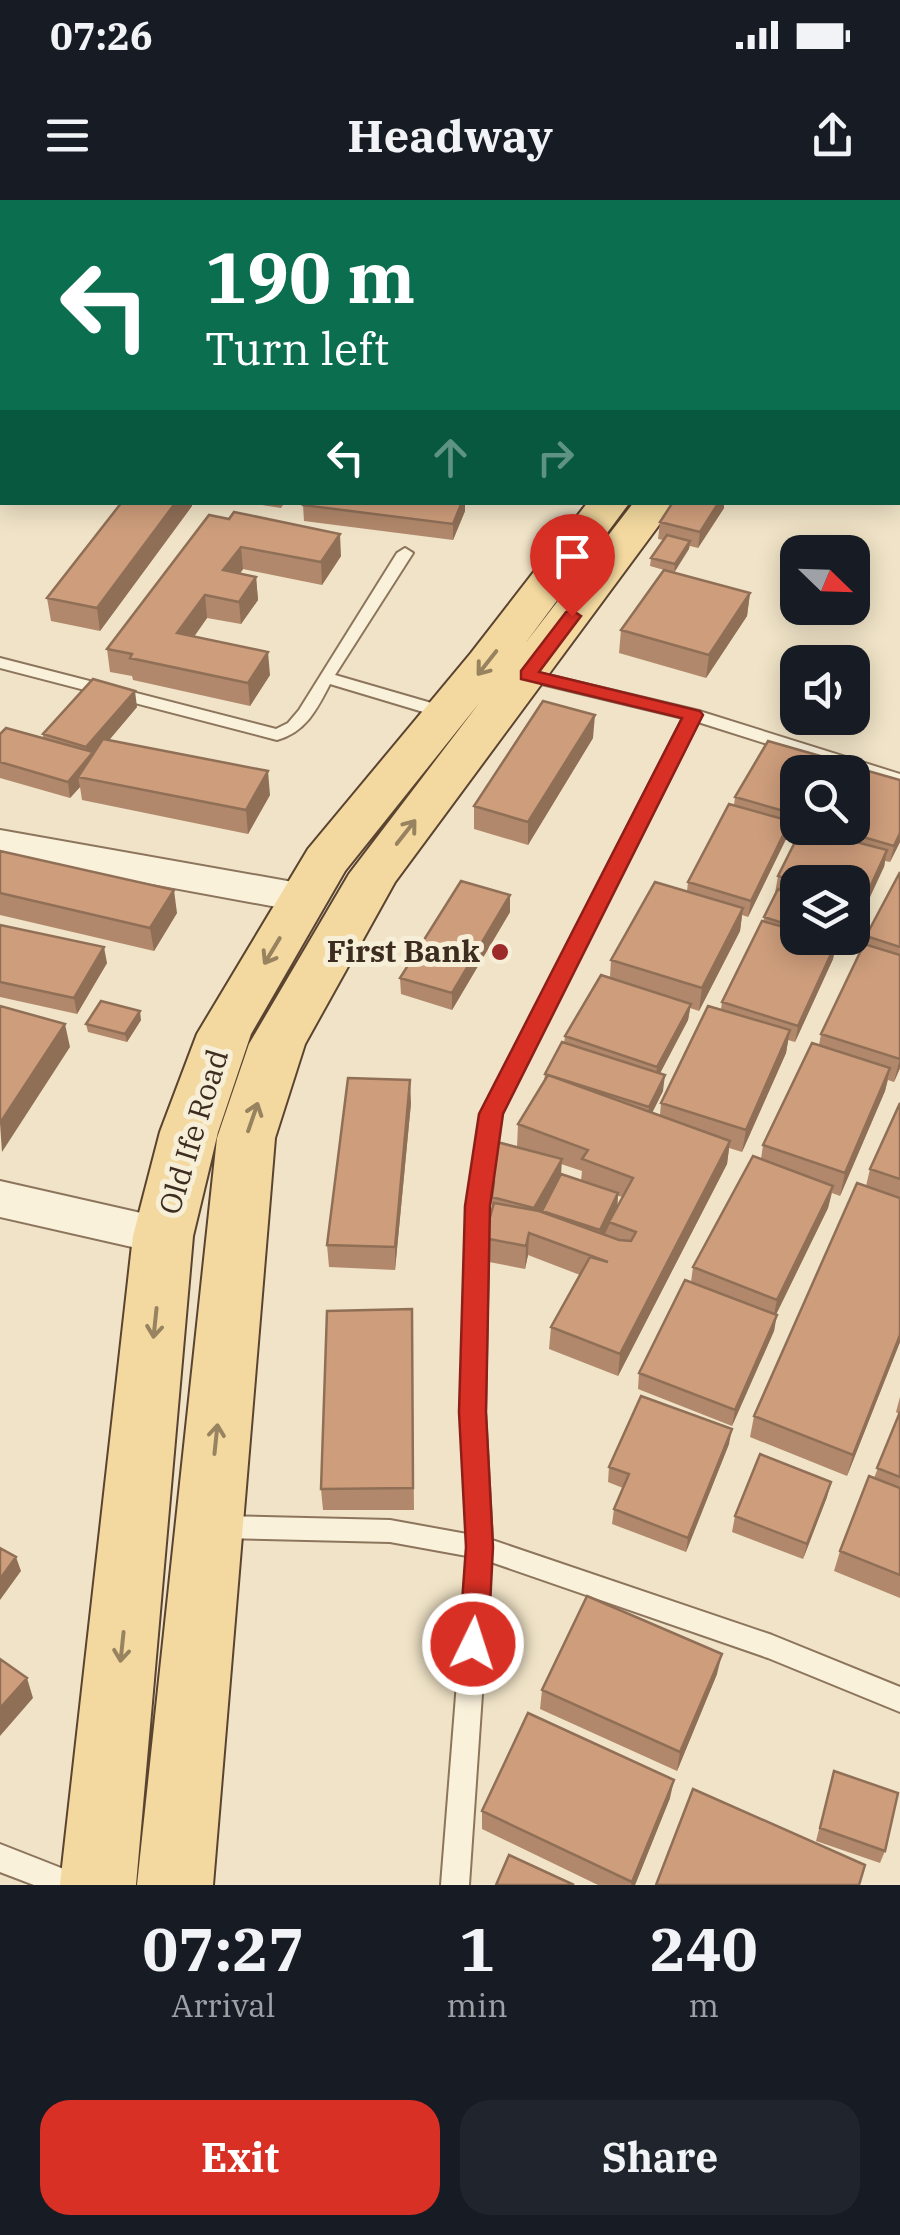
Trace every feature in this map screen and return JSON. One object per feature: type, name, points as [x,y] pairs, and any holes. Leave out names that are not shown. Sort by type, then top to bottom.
[{"type":"main road","name":"Old Ife Road","points":[[98,1885],[164,1236],[189,1132],[224,1034],[326,861],[608,505]]},
{"type":"main road","name":"Old Ife Road","points":[[175,1885],[246,1138],[278,1044],[374,874],[654,505]]},
{"type":"main road","points":[[110,1770],[184,1768]]},
{"type":"street","points":[[0,844],[304,898]]},
{"type":"street","points":[[0,1199],[164,1236]]},
{"type":"lane","points":[[0,663],[278,735],[289,733],[405,553]]},
{"type":"lane","points":[[527,675],[693,715],[900,780]]},
{"type":"lane","points":[[326,678],[446,713]]},
{"type":"lane","points":[[455,1885],[480,1547],[473,1412],[478,1206],[491,1114],[693,715]]},
{"type":"lane","points":[[208,1527],[390,1531],[480,1547],[772,1647],[900,1700]]},
{"type":"lane","points":[[0,1858],[69,1885]]},
{"type":"building","points":[[120,505],[174,505],[97,608],[47,598]]},
{"type":"building","points":[[303,505],[461,505],[453,524]]},
{"type":"building","points":[[671,505],[717,505],[700,532],[660,522]]},
{"type":"building","points":[[234,512],[340,534],[321,562],[241,547],[223,570],[256,577],[239,602],[205,595],[177,633],[268,652],[248,683],[130,658],[132,654],[107,649],[209,515],[229,519]]},
{"type":"building","points":[[667,535],[690,541],[675,564],[651,558]]},
{"type":"building","points":[[664,570],[750,593],[709,655],[621,630]]},
{"type":"building","points":[[93,679],[135,691],[86,747],[43,734]]},
{"type":"building","points":[[543,701],[595,715],[528,822],[474,806]]},
{"type":"building","points":[[6,728],[93,752],[68,782],[0,762],[0,734]]},
{"type":"building","points":[[103,739],[268,771],[246,810],[78,777]]},
{"type":"building","points":[[768,741],[817,755],[780,755],[780,810],[735,797]]},
{"type":"building","points":[[870,772],[900,780],[900,833],[894,846],[870,839]]},
{"type":"building","points":[[729,804],[780,818],[780,842],[751,901],[688,882]]},
{"type":"building","points":[[794,845],[868,845],[887,850],[870,887],[870,865],[784,865]]},
{"type":"building","points":[[0,851],[174,890],[150,928],[0,893]]},
{"type":"building","points":[[900,872],[900,947],[870,937],[870,928]]},
{"type":"building","points":[[461,881],[510,895],[452,993],[400,978]]},
{"type":"building","points":[[655,882],[743,908],[702,988],[611,960]]},
{"type":"building","points":[[778,889],[780,890],[780,922],[764,917]]},
{"type":"building","points":[[762,921],[780,926],[780,955],[831,955],[798,1026],[722,1002]]},
{"type":"building","points":[[0,925],[104,947],[74,998],[0,982]]},
{"type":"building","points":[[870,946],[900,955],[900,1059],[821,1034],[859,955],[870,955]]},
{"type":"building","points":[[601,975],[691,1004],[657,1067],[565,1036]]},
{"type":"building","points":[[101,1001],[140,1011],[125,1034],[86,1024]]},
{"type":"building","points":[[0,1006],[65,1024],[0,1123]]},
{"type":"building","points":[[708,1006],[790,1030],[746,1130],[661,1103]]},
{"type":"building","points":[[562,1042],[665,1075],[649,1107],[545,1074]]},
{"type":"building","points":[[812,1043],[890,1068],[845,1173],[763,1145]]},
{"type":"building","points":[[548,1075],[730,1141],[620,1354],[551,1327],[590,1257],[608,1262],[529,1233],[526,1246],[484,1238],[494,1203],[539,1211],[619,1240],[631,1241],[636,1232],[609,1222],[633,1178],[582,1159],[588,1150],[518,1124]]},
{"type":"building","points":[[348,1078],[410,1080],[395,1247],[327,1245]]},
{"type":"building","points":[[900,1103],[900,1179],[870,1169]]},
{"type":"building","points":[[497,1142],[562,1159],[534,1208],[492,1197],[494,1181],[487,1172]]},
{"type":"building","points":[[753,1156],[833,1186],[777,1300],[693,1267]]},
{"type":"building","points":[[561,1174],[618,1193],[600,1230],[542,1211]]},
{"type":"building","points":[[857,1183],[900,1198],[900,1335],[853,1455],[754,1416]]},
{"type":"building","points":[[685,1280],[777,1315],[735,1410],[639,1373]]},
{"type":"building","points":[[412,1309],[413,1488],[321,1489],[327,1311]]},
{"type":"building","points":[[641,1396],[732,1429],[688,1538],[614,1509],[629,1474],[609,1467]]},
{"type":"building","points":[[900,1412],[900,1477],[877,1468]]},
{"type":"building","points":[[760,1454],[831,1482],[807,1544],[735,1516]]},
{"type":"building","points":[[869,1476],[900,1488],[900,1575],[840,1551]]},
{"type":"building","points":[[0,1548],[16,1557],[0,1579]]},
{"type":"building","points":[[587,1596],[722,1654],[680,1752],[542,1690]]},
{"type":"building","points":[[0,1659],[27,1678],[0,1708]]},
{"type":"building","points":[[528,1713],[674,1780],[632,1882],[482,1811]]},
{"type":"building","points":[[834,1771],[898,1793],[885,1851],[820,1828]]},
{"type":"building","points":[[693,1789],[865,1865],[859,1885],[656,1885]]},
{"type":"building","points":[[509,1855],[574,1885],[496,1885]]},
{"type":"place","name":"First Bank","points":[[500,952]]},
{"type":"route","points":[[473,1644],[480,1547],[473,1412],[478,1206],[491,1114],[693,715],[527,675],[572,616]]}]
